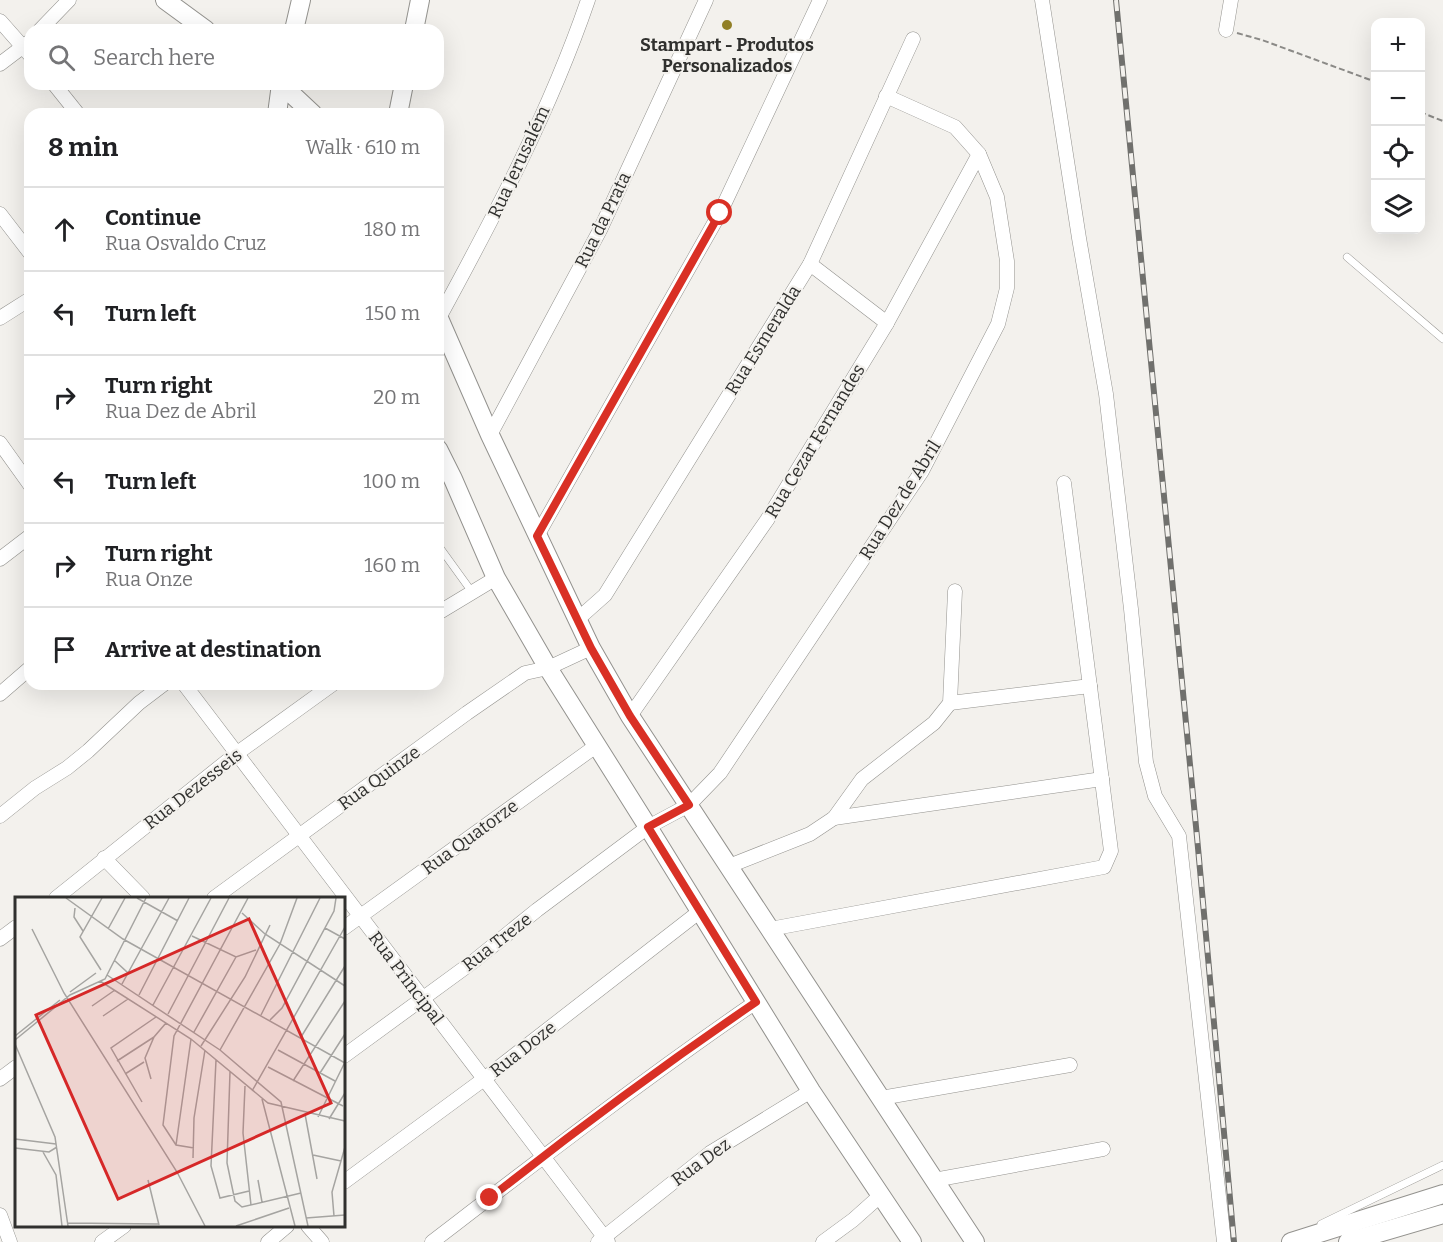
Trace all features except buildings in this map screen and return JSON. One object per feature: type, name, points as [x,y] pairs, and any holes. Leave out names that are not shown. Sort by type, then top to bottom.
[{"type":"street","points":[[46,24],[69,0]]},
{"type":"street","points":[[295,24],[301,0]]},
{"type":"street","points":[[415,24],[420,0]]},
{"type":"street","name":"Rua Jerusalém","points":[[444,306],[500,204],[568,56],[588,0]]},
{"type":"street","name":"Rua da Prata","points":[[490,435],[600,230],[706,0]]},
{"type":"street","points":[[537,536],[720,213],[820,0]]},
{"type":"street","points":[[1042,0],[1078,238],[1106,394],[1146,762],[1155,796],[1179,836],[1224,1242]]},
{"type":"street","points":[[1226,30],[1231,0]]},
{"type":"street","points":[[173,2],[199,24]]},
{"type":"street","points":[[0,21],[24,43]]},
{"type":"street","name":"Rua Esmeralda","points":[[578,619],[605,595],[810,264],[913,39]]},
{"type":"street","points":[[0,64],[24,49]]},
{"type":"street","points":[[59,90],[73,108]]},
{"type":"street","points":[[278,108],[280,90]]},
{"type":"street","points":[[287,90],[307,108]]},
{"type":"street","points":[[399,108],[403,90]]},
{"type":"street","name":"Rua Dez de Abril","points":[[648,827],[689,805],[720,773],[922,471],[998,324],[1007,288],[1006,261],[997,197],[979,154],[955,127],[886,96]]},
{"type":"street","name":"Rua Cezar Fernandes","points":[[630,716],[767,520],[887,323],[979,154]]},
{"type":"street","points":[[0,214],[24,245]]},
{"type":"street","points":[[810,264],[887,323]]},
{"type":"street","points":[[0,318],[24,303]]},
{"type":"street","points":[[444,331],[490,435],[591,648],[630,716],[975,1242]]},
{"type":"street","points":[[1,447],[24,477]]},
{"type":"street","points":[[444,461],[496,578],[548,668],[811,1091],[912,1242]]},
{"type":"street","points":[[770,929],[1104,867],[1111,851],[1064,483]]},
{"type":"street","points":[[0,560],[24,541]]},
{"type":"street","points":[[444,609],[496,578]]},
{"type":"street","points":[[729,866],[810,834],[834,818],[862,779],[934,723],[950,703],[955,591]]},
{"type":"street","name":"Rua Quinze","points":[[215,897],[501,689],[530,670],[548,668],[591,648]]},
{"type":"street","points":[[0,694],[24,673]]},
{"type":"street","points":[[950,703],[1090,686]]},
{"type":"street","points":[[0,816],[35,788],[67,768],[156,690]]},
{"type":"street","name":"Rua Principal","points":[[188,690],[604,1240]]},
{"type":"street","name":"Rua Dezesseis","points":[[57,897],[236,754],[325,690]]},
{"type":"street","name":"Rua Quatorze","points":[[345,927],[596,746]]},
{"type":"street","points":[[834,818],[1102,780]]},
{"type":"street","name":"Rua Treze","points":[[345,1055],[423,999],[648,827]]},
{"type":"street","points":[[105,858],[142,897]]},
{"type":"street","name":"Rua Doze","points":[[345,1181],[484,1079],[699,912]]},
{"type":"street","points":[[0,939],[15,928]]},
{"type":"street","points":[[432,1242],[542,1156],[756,1002]]},
{"type":"street","points":[[881,1098],[1070,1065]]},
{"type":"street","points":[[0,1079],[15,1068]]},
{"type":"street","name":"Rua Dez","points":[[604,1240],[710,1153],[811,1091]]},
{"type":"street","points":[[934,1180],[1103,1149]]},
{"type":"street","points":[[1291,1242],[1443,1194]]},
{"type":"street","points":[[823,1242],[854,1221],[881,1195]]},
{"type":"street","points":[[1348,1242],[1443,1214]]},
{"type":"street","points":[[0,1215],[10,1242]]},
{"type":"street","points":[[102,1242],[123,1227]]},
{"type":"street","points":[[268,1242],[286,1227]]},
{"type":"street","points":[[309,1227],[322,1242]]},
{"type":"lane","points":[[1347,257],[1443,339]]},
{"type":"lane","points":[[444,553],[472,592]]},
{"type":"lane","points":[[1284,1242],[1443,1165]]},
{"type":"path","points":[[1226,30],[1262,40],[1371,80]]},
{"type":"path","points":[[1425,114],[1443,121]]},
{"type":"railway","points":[[1116,0],[1234,1242]]},
{"type":"place","name":"Stampart - Produtos Personalizados","points":[[727,25]]},
{"type":"route","points":[[490,1198],[542,1156],[756,1002],[648,827],[689,805],[630,716],[591,648],[537,536],[720,213]]}]
